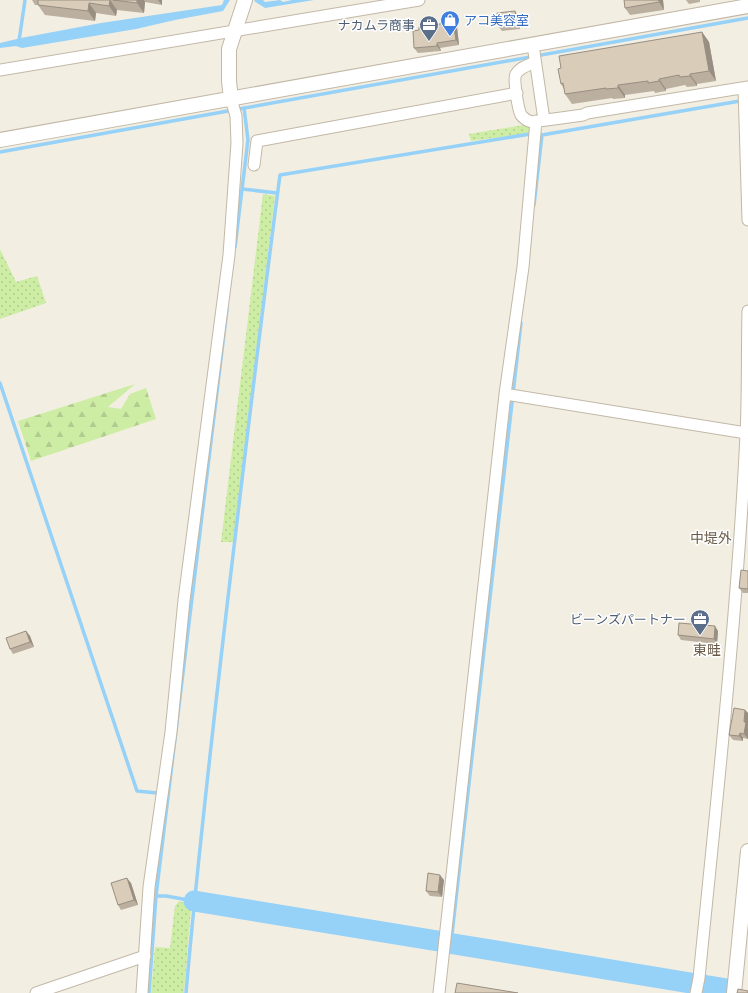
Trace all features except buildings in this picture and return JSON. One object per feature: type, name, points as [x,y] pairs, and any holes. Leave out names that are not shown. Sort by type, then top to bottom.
[{"type":"street","points":[[142,993],[149,887],[171,732],[184,600],[229,255],[238,143],[236,116],[231,98],[228,60],[230,44],[236,31],[245,0]]},
{"type":"street","points":[[0,70],[419,0]]},
{"type":"street","points":[[0,140],[231,98],[534,54],[748,6]]},
{"type":"street","points":[[534,54],[515,76],[521,114],[537,128],[746,88],[748,220]]},
{"type":"street","points":[[439,993],[510,394],[523,267],[537,128],[534,54]]},
{"type":"street","points":[[254,165],[257,141],[517,93]]},
{"type":"street","points":[[697,988],[726,705],[738,562],[747,435],[748,311]]},
{"type":"street","points":[[510,394],[747,435]]},
{"type":"street","points":[[734,993],[748,851]]},
{"type":"street","points":[[36,993],[145,956]]},
{"type":"green space","points":[[524,125],[530,127],[530,133],[471,141],[469,134]]},
{"type":"green space","points":[[263,194],[275,196],[233,542],[221,542]]},
{"type":"green space","points":[[0,249],[16,282],[37,276],[46,303],[0,319]]},
{"type":"green space","points":[[135,384],[108,407],[121,409],[130,394],[146,388],[156,419],[31,461],[18,421]]},
{"type":"green space","points":[[179,901],[185,903],[191,909],[184,993],[151,993],[155,947],[170,948],[175,906]]},
{"type":"water","points":[[224,0],[230,0],[223,11],[136,29],[22,48],[16,46],[0,48],[0,43],[21,38],[101,23],[222,5]]},
{"type":"water","points":[[263,0],[265,2],[280,0],[283,2],[292,0],[314,0],[265,8],[254,1]]},
{"type":"waterway","points":[[19,41],[25,0]]},
{"type":"waterway","points":[[239,109],[748,18]]},
{"type":"waterway","points":[[186,993],[216,703],[280,175],[530,134],[542,135],[740,101]]},
{"type":"waterway","points":[[235,247],[248,140],[244,108]]},
{"type":"waterway","points":[[0,152],[228,111]]},
{"type":"waterway","points":[[534,205],[542,135]]},
{"type":"waterway","points":[[242,189],[277,193]]},
{"type":"waterway","points":[[149,993],[156,896],[227,309]]},
{"type":"waterway","points":[[451,943],[521,323]]},
{"type":"waterway","points":[[0,383],[137,791],[157,793]]},
{"type":"waterway","points":[[156,896],[166,896],[194,901]]},
{"type":"waterway","points":[[194,901],[438,941]]},
{"type":"waterway","points":[[448,943],[727,989]]},
{"type":"waterway","points":[[702,993],[705,976]]},
{"type":"place","name":"アコ美容室","points":[[450,37]]},
{"type":"place","name":"ナカムラ商事","points":[[429,42]]},
{"type":"place","name":"ビーンズパートナー","points":[[700,636]]},
{"type":"district","name":"中堤外","points":[[711,538]]},
{"type":"district","name":"東畦","points":[[707,650]]}]
